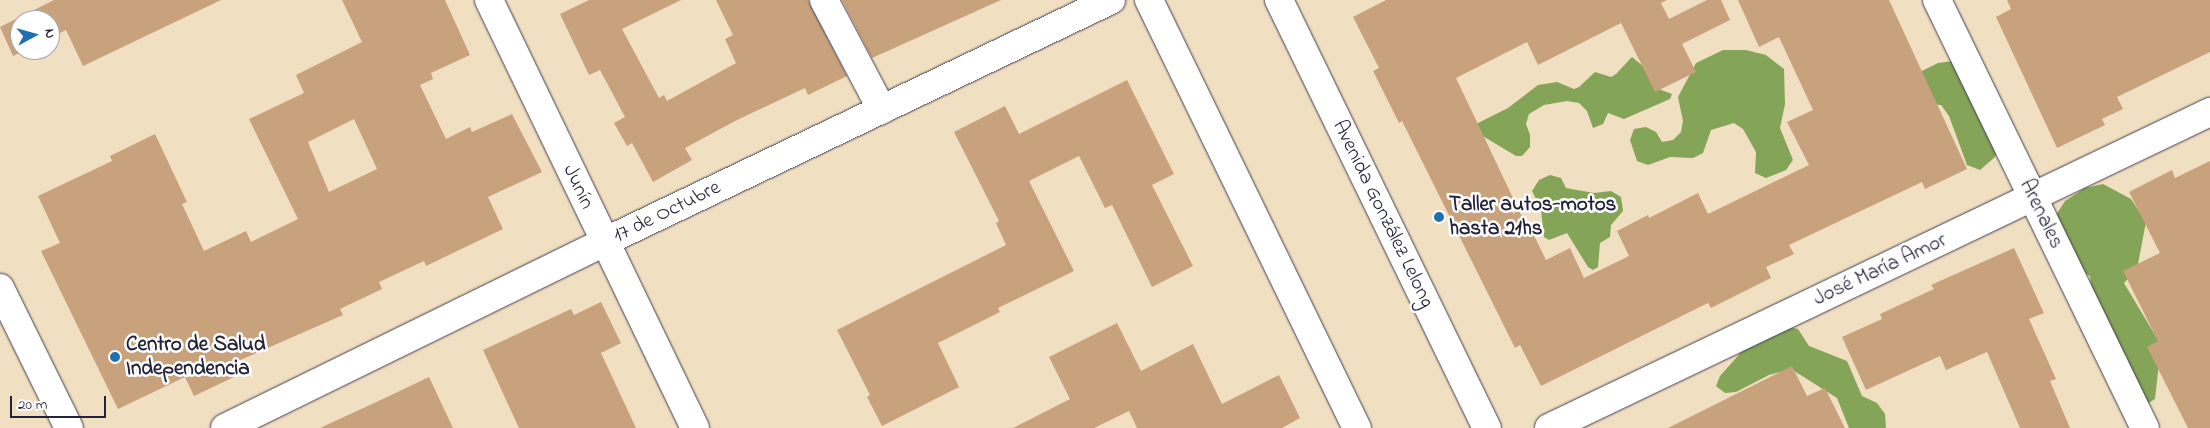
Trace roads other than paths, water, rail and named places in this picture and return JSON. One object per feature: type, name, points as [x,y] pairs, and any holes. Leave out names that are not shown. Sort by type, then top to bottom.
[{"type":"street","name":"Junín","points":[[489,0],[695,428]]},
{"type":"street","points":[[824,0],[882,110]]},
{"type":"street","name":"17 de Octubre","points":[[225,428],[604,242],[1111,0]]},
{"type":"street","points":[[1149,0],[1358,428]]},
{"type":"street","name":"Avenida González Lelong","points":[[1279,0],[1487,428]]},
{"type":"street","name":"Arenales","points":[[1937,0],[2145,428]]},
{"type":"street","name":"José María Amor","points":[[1549,428],[2210,112]]},
{"type":"street","points":[[0,288],[69,428]]},
{"type":"place","name":"Taller autos-motos hasta 21hs","points":[[1439,217]]},
{"type":"place","name":"Centro de Salud Independencia","points":[[115,357]]}]
